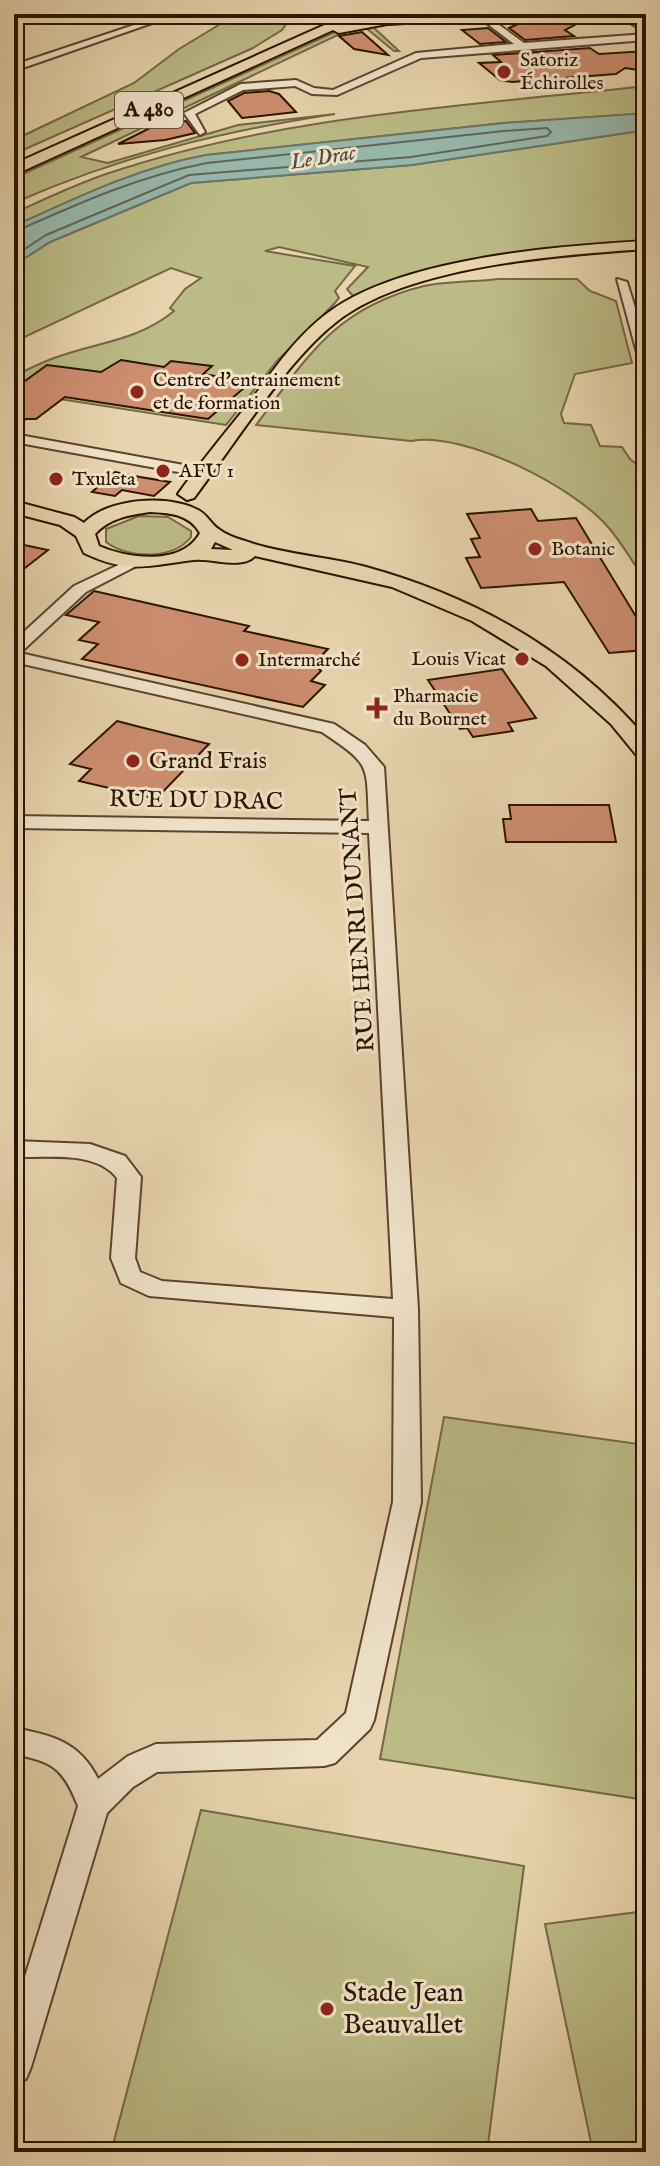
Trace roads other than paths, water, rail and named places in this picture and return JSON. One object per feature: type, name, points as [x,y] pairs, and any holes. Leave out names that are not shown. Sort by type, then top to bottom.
[{"type":"highway","name":"A 480","points":[[14,161],[345,14]]},
{"type":"highway","name":"A 480","points":[[14,172],[359,14]]},
{"type":"highway","points":[[266,57],[336,30],[368,22],[480,15]]},
{"type":"highway","points":[[208,74],[286,31]]},
{"type":"main road","points":[[188,504],[200,472],[303,344],[324,323],[351,305],[432,276],[552,255],[646,245]]},
{"type":"main road","points":[[14,498],[112,513],[188,504]]},
{"type":"main road","points":[[188,504],[210,533],[238,544],[366,573],[440,598],[520,639],[578,679],[646,752]]},
{"type":"main road","points":[[14,507],[53,515],[85,533]]},
{"type":"main road","points":[[112,513],[94,522],[85,533],[86,544],[98,553],[136,562],[159,562],[190,554],[236,554],[277,562],[429,605],[503,641],[592,696]]},
{"type":"main road","points":[[190,554],[205,544],[210,533]]},
{"type":"street","points":[[108,14],[106,17],[145,24]]},
{"type":"street","points":[[14,68],[174,14]]},
{"type":"street","points":[[621,14],[646,30]]},
{"type":"street","points":[[480,15],[498,18],[522,46]]},
{"type":"street","points":[[200,132],[189,113],[241,87],[296,83],[312,91],[334,93],[419,55],[646,37]]},
{"type":"street","points":[[621,282],[646,364]]},
{"type":"street","points":[[14,438],[200,472]]},
{"type":"street","points":[[80,589],[98,553]]},
{"type":"street","points":[[14,650],[80,589],[136,562]]},
{"type":"street","points":[[14,622],[34,629]]},
{"type":"street","name":"RUE HENRI DUNANT","points":[[14,657],[328,728],[359,749],[375,767],[406,1309],[407,1502],[359,1720],[324,1753],[156,1758],[141,1763],[94,1806]]},
{"type":"street","name":"RUE DU DRAC","points":[[14,822],[378,827]]},
{"type":"street","points":[[14,1149],[90,1152],[117,1161],[129,1177],[123,1258],[130,1277],[158,1290],[406,1309]]},
{"type":"street","points":[[14,1741],[64,1753],[81,1773],[94,1806],[14,2067]]},
{"type":"water","name":"Le Drac","points":[[646,113],[646,130],[412,165],[191,183],[50,242],[14,265],[14,226],[108,184],[181,161],[206,155],[504,123]]},
{"type":"place","name":"Satoriz Échirolles","points":[[504,72]]},
{"type":"place","name":"Centre d'entrainement et de formation","points":[[137,392]]},
{"type":"place","name":"AFU 1","points":[[163,471]]},
{"type":"place","name":"Txuleta","points":[[56,479]]},
{"type":"place","name":"Botanic","points":[[535,549]]},
{"type":"place","name":"Louis Vicat","points":[[522,659]]},
{"type":"place","name":"Intermarché","points":[[242,660]]},
{"type":"place","name":"Pharmacie du Bournet","points":[[377,708]]},
{"type":"place","name":"Grand Frais","points":[[133,761]]},
{"type":"place","name":"Stade Jean Beauvallet","points":[[327,2009]]}]
